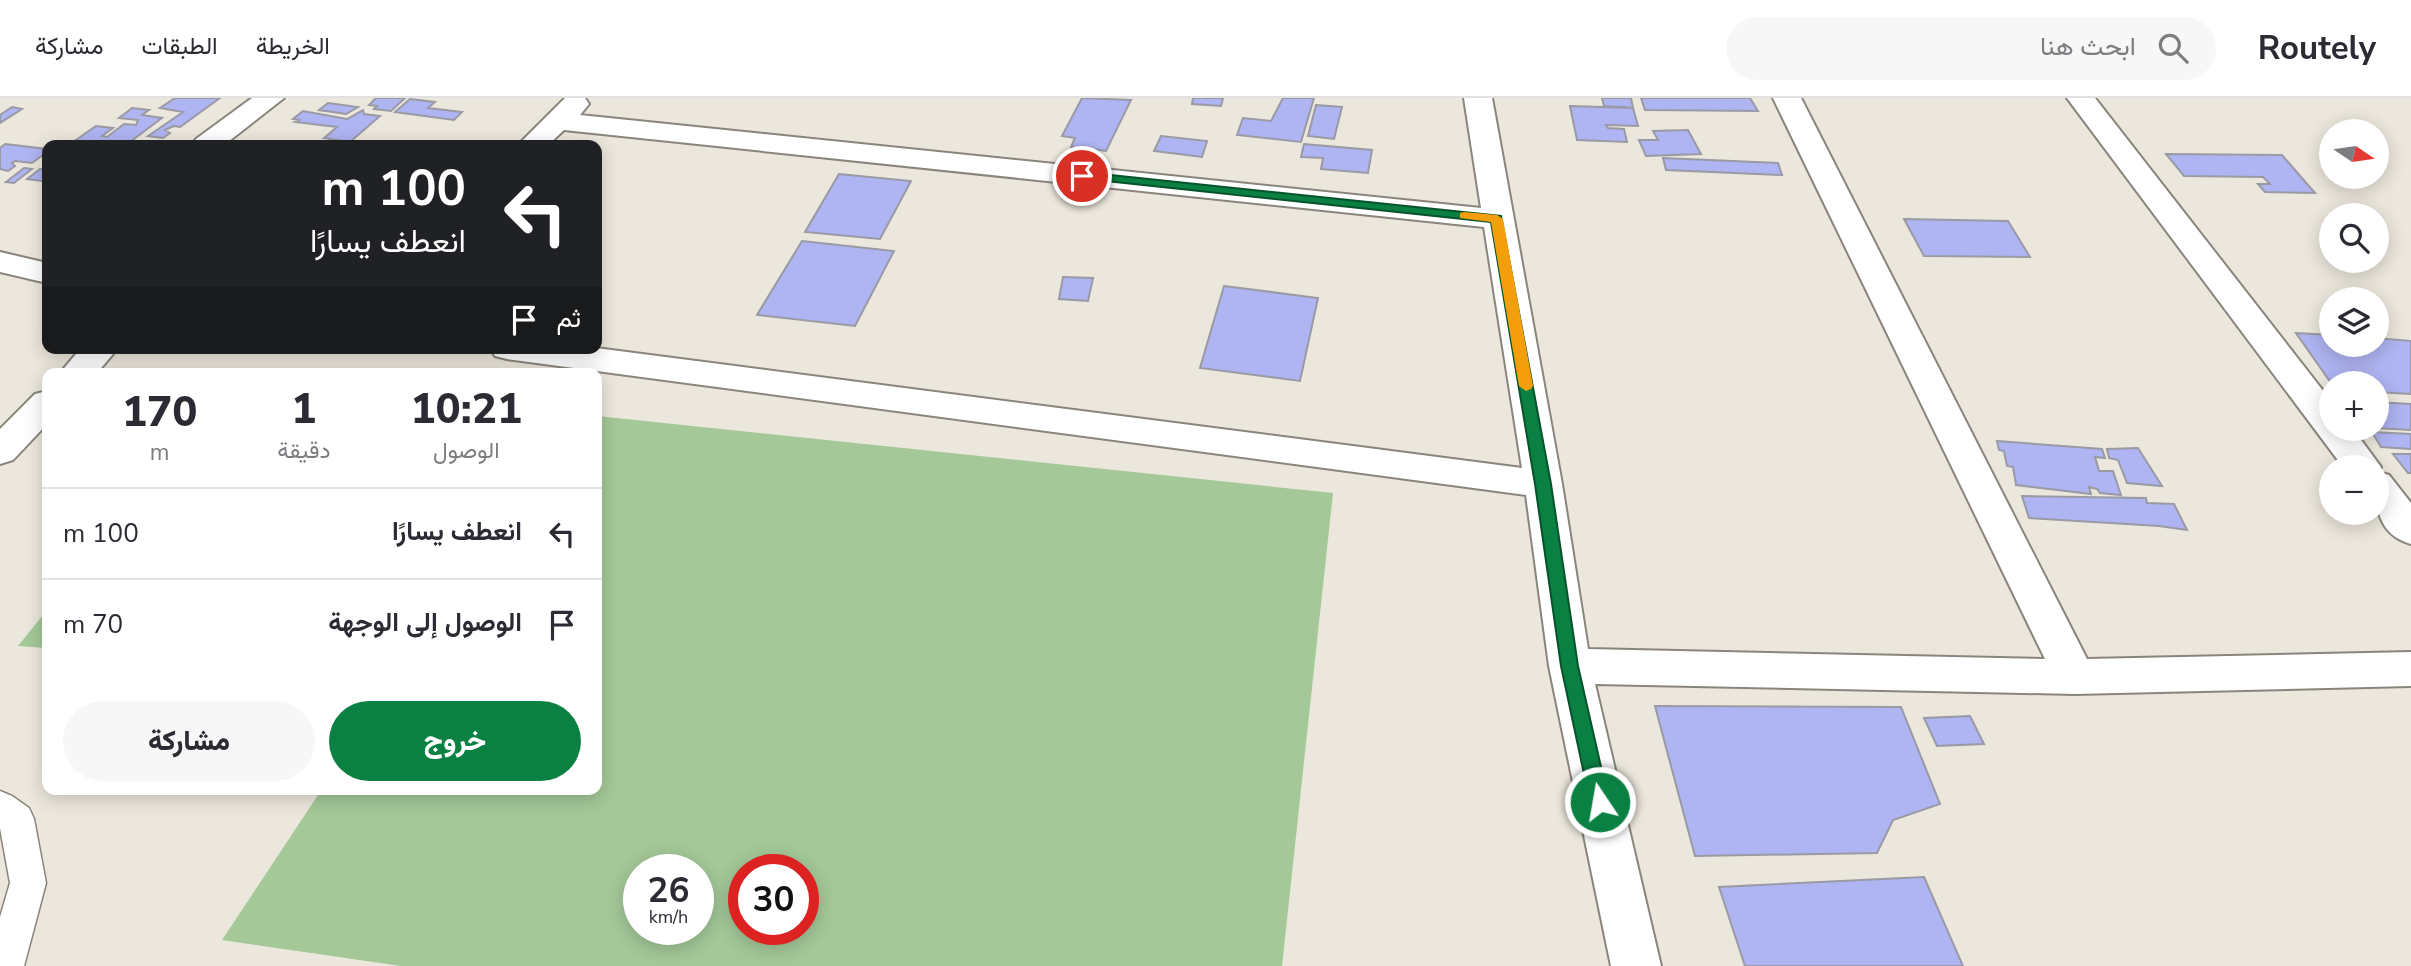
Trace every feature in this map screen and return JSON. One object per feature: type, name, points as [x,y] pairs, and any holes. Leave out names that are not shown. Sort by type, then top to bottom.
[{"type":"street","points":[[213,140],[270,98]]},
{"type":"street","points":[[537,140],[581,98]]},
{"type":"street","points":[[1478,98],[1543,484],[1570,666],[1636,966]]},
{"type":"street","points":[[1787,98],[2076,677]]},
{"type":"street","points":[[2081,98],[2319,410]]},
{"type":"street","points":[[557,121],[1497,219]]},
{"type":"street","points":[[0,262],[42,269]]},
{"type":"street","points":[[82,368],[95,354]]},
{"type":"street","points":[[552,354],[1543,484]]},
{"type":"street","points":[[0,451],[42,408]]},
{"type":"street","points":[[2343,441],[2354,455]]},
{"type":"street","points":[[2389,502],[2411,530]]},
{"type":"street","points":[[1570,666],[2076,677],[2411,669]]},
{"type":"lane","points":[[0,807],[16,819],[29,883],[5,966]]},
{"type":"green space","points":[[602,417],[1333,493],[1282,966],[401,966],[222,940],[318,795],[602,795]]},
{"type":"green space","points":[[42,616],[42,648],[18,646]]},
{"type":"building","points":[[175,98],[220,98],[180,127],[174,126],[165,130],[170,133],[163,138],[148,136],[183,112],[160,108]]},
{"type":"building","points":[[376,98],[405,98],[391,111],[374,109],[377,106],[369,105]]},
{"type":"building","points":[[1082,98],[1131,100],[1106,151],[1071,147],[1075,138],[1062,136]]},
{"type":"building","points":[[1193,98],[1223,98],[1221,106],[1192,104]]},
{"type":"building","points":[[1283,98],[1314,98],[1301,142],[1237,135],[1243,118],[1271,121]]},
{"type":"building","points":[[1602,98],[1631,98],[1633,108],[1604,106]]},
{"type":"building","points":[[1641,98],[1750,98],[1758,111],[1645,110]]},
{"type":"building","points":[[410,99],[435,102],[428,108],[462,112],[454,120],[395,112]]},
{"type":"building","points":[[328,103],[358,107],[346,114],[319,110]]},
{"type":"building","points":[[1316,105],[1342,107],[1334,139],[1308,136]]},
{"type":"building","points":[[1570,106],[1633,108],[1638,126],[1606,125],[1608,128],[1624,129],[1627,142],[1577,140]]},
{"type":"building","points":[[12,107],[22,109],[0,123],[0,115]]},
{"type":"building","points":[[132,108],[149,110],[142,115],[162,118],[133,140],[76,140],[96,126],[113,128],[102,136],[107,137],[124,124],[136,125],[138,120],[119,118]]},
{"type":"building","points":[[363,110],[364,114],[380,116],[352,140],[324,138],[337,127],[295,122],[299,120],[293,119],[303,111],[347,119]]},
{"type":"building","points":[[1688,130],[1701,154],[1646,156],[1639,140],[1658,140],[1653,131]]},
{"type":"building","points":[[1161,136],[1207,141],[1202,157],[1154,151]]},
{"type":"building","points":[[5,144],[42,148],[42,156],[32,163],[15,161],[12,163],[15,166],[8,171],[0,169],[0,148]]},
{"type":"building","points":[[1304,144],[1372,150],[1368,173],[1321,169],[1323,158],[1301,157]]},
{"type":"building","points":[[2166,154],[2282,155],[2315,193],[2265,192],[2258,184],[2270,184],[2263,177],[2184,176]]},
{"type":"building","points":[[1663,158],[1778,163],[1782,175],[1666,170]]},
{"type":"building","points":[[24,168],[32,169],[14,183],[6,182]]},
{"type":"building","points":[[40,169],[42,169],[42,181],[27,179]]},
{"type":"building","points":[[839,174],[911,181],[880,239],[805,232]]},
{"type":"building","points":[[1904,219],[2008,221],[2030,257],[1924,256]]},
{"type":"building","points":[[802,241],[894,251],[855,326],[757,315]]},
{"type":"building","points":[[1063,277],[1093,278],[1088,301],[1059,299]]},
{"type":"building","points":[[1224,286],[1318,298],[1300,381],[1200,368]]},
{"type":"building","points":[[2296,333],[2319,334],[2319,357],[2389,357],[2389,339],[2411,341],[2411,394],[2389,393],[2389,371],[2323,371]]},
{"type":"building","points":[[2389,403],[2411,404],[2411,430],[2389,429]]},
{"type":"building","points":[[2389,433],[2411,434],[2411,449],[2381,447],[2377,441],[2389,441]]},
{"type":"building","points":[[1997,441],[2102,449],[2105,458],[2095,457],[2099,471],[2113,471],[2121,495],[2100,493],[2089,487],[2091,494],[2016,485],[2013,467],[2007,466],[2004,451],[1999,450]]},
{"type":"building","points":[[2138,448],[2162,486],[2127,483],[2118,460],[2109,458],[2107,449]]},
{"type":"building","points":[[2393,454],[2411,454],[2411,473],[2408,473]]},
{"type":"building","points":[[2022,496],[2146,498],[2147,503],[2174,504],[2187,530],[2029,518]]},
{"type":"building","points":[[1655,706],[1901,707],[1940,804],[1893,820],[1877,853],[1695,856]]},
{"type":"building","points":[[1970,716],[1984,744],[1937,746],[1924,718]]},
{"type":"building","points":[[1924,877],[1963,966],[1745,966],[1719,887]]},
{"type":"slow traffic","points":[[1464,216],[1497,219],[1526,386]]},
{"type":"route","points":[[1082,176],[1497,219],[1543,484],[1570,666],[1600,802]]}]
